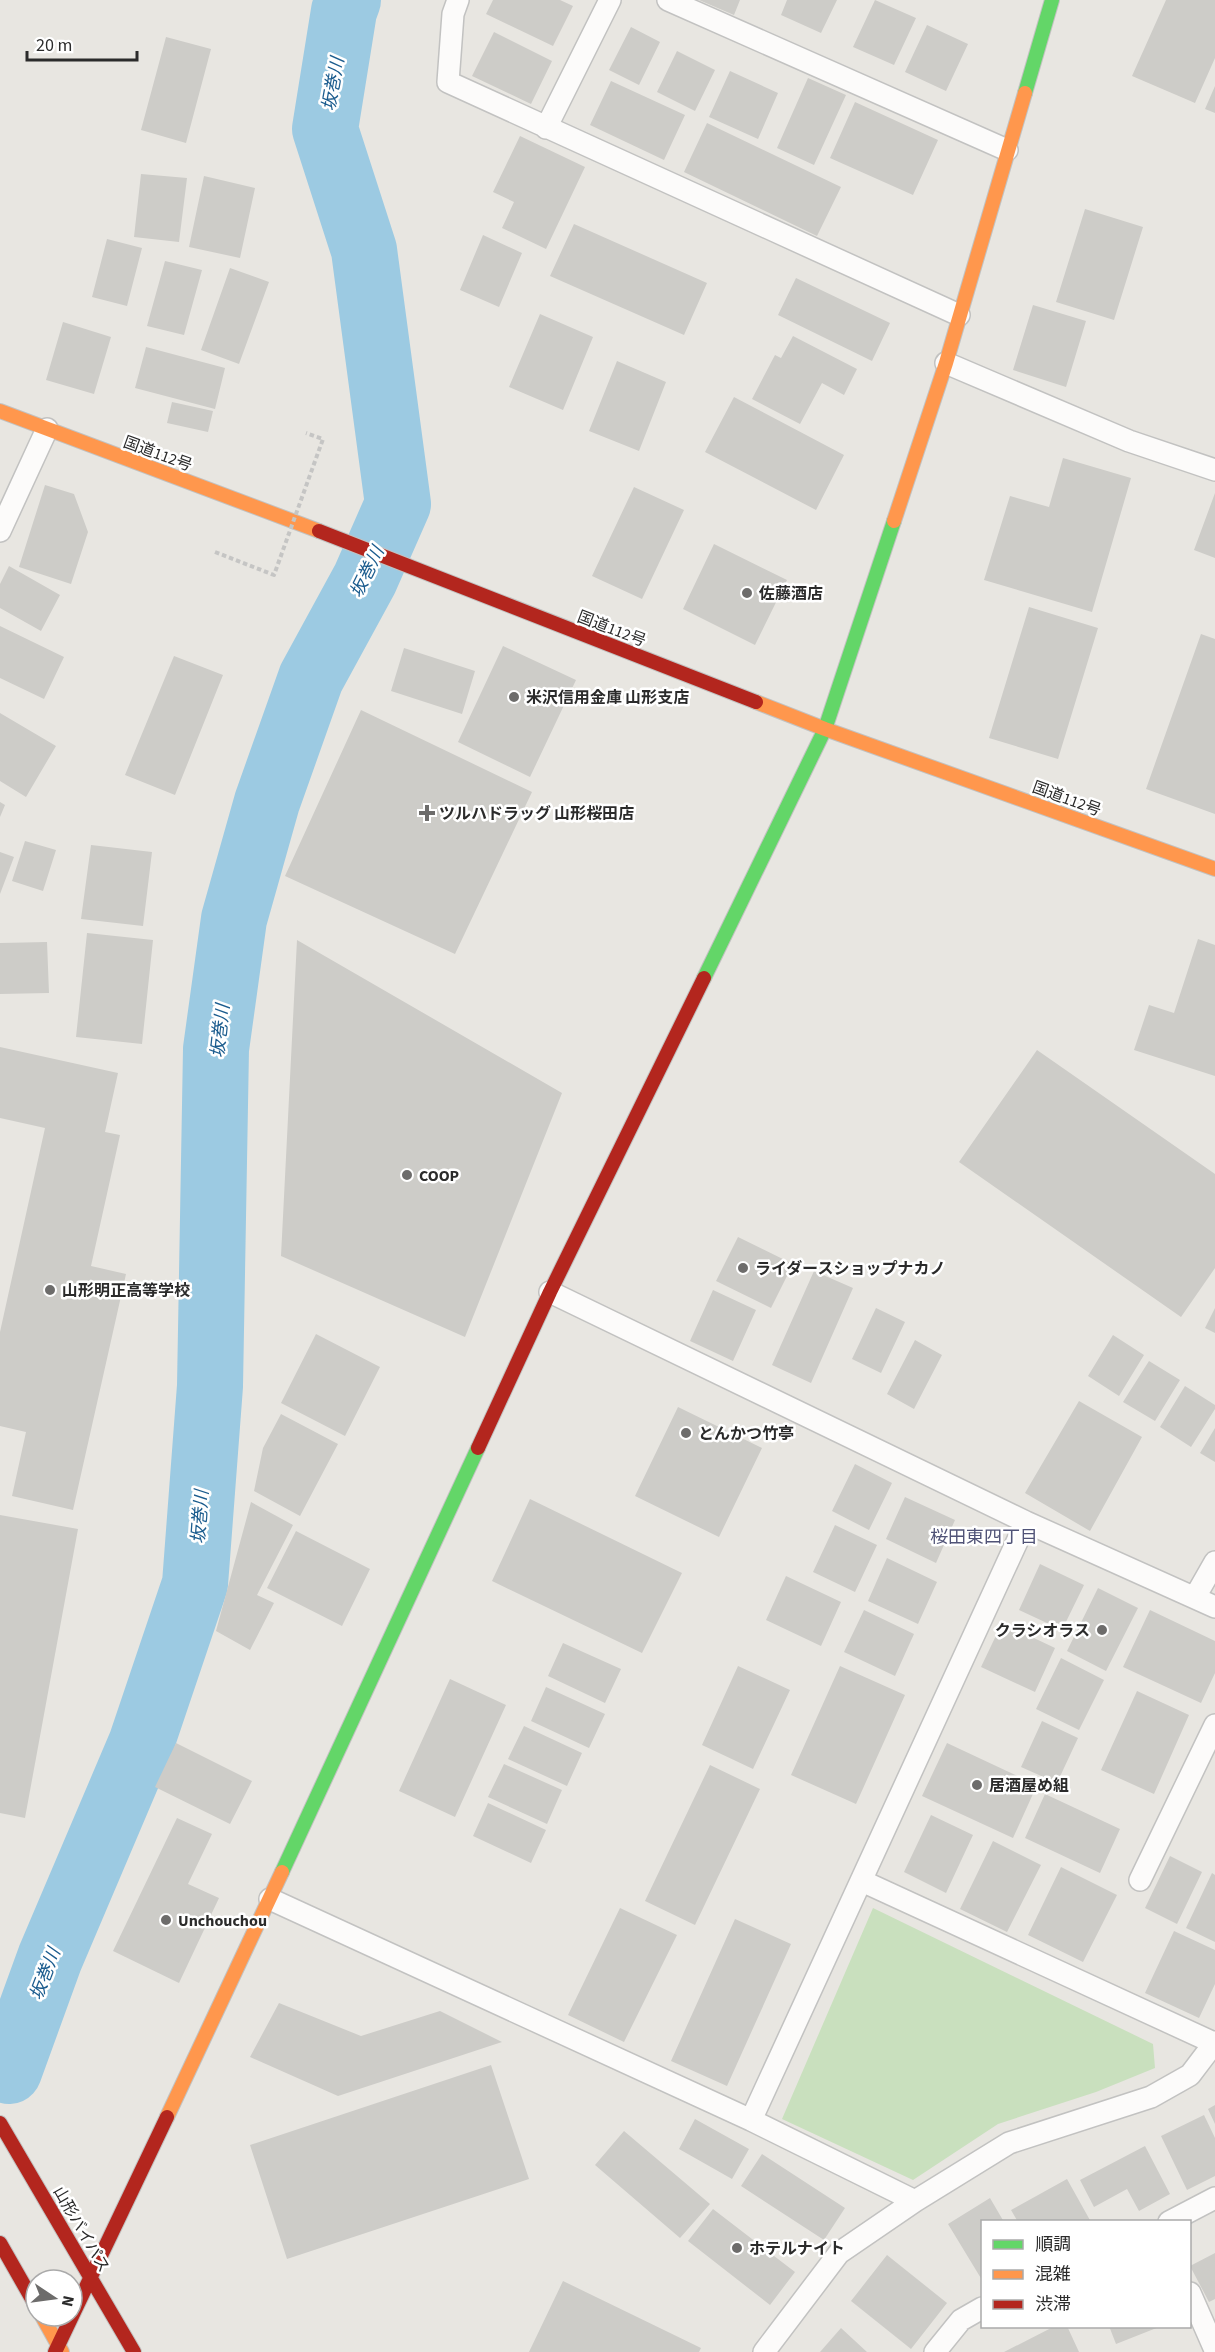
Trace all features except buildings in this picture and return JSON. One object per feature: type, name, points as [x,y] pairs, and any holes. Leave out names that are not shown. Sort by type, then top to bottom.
[{"type":"main road","points":[[59,2350],[550,1292],[825,729],[946,363],[1052,0]]},
{"type":"main road","name":"国道112号","points":[[0,411],[329,535],[825,729],[1215,868]]},
{"type":"main road","name":"山形バイパス","points":[[0,2122],[134,2352]]},
{"type":"main road","points":[[0,2243],[24,2285]]},
{"type":"main road","points":[[48,2328],[59,2350]]},
{"type":"lane","points":[[458,0],[453,14],[447,82],[959,315]]},
{"type":"lane","points":[[546,128],[610,0]]},
{"type":"lane","points":[[668,0],[1007,150]]},
{"type":"lane","points":[[946,363],[1129,441],[1215,470]]},
{"type":"lane","points":[[0,531],[47,429]]},
{"type":"lane","points":[[550,1292],[1026,1522],[1215,1607]]},
{"type":"lane","points":[[752,2120],[1026,1522]]},
{"type":"lane","points":[[1195,1597],[1215,1562]]},
{"type":"lane","points":[[1140,1880],[1215,1725]]},
{"type":"lane","points":[[764,2352],[840,2253],[915,2201],[1009,2143],[1151,2097],[1190,2075],[1214,2043],[861,1881]]},
{"type":"lane","points":[[270,1899],[752,2120],[915,2201]]},
{"type":"lane","points":[[1173,2220],[1215,2198]]},
{"type":"lane","points":[[1191,2295],[1215,2350]]},
{"type":"lane","points":[[935,2352],[961,2320],[981,2309]]},
{"type":"path","points":[[215,552],[274,575],[323,439],[306,433]]},
{"type":"green space","points":[[873,1908],[1153,2044],[1155,2068],[1096,2092],[998,2124],[913,2180],[782,2119]]},
{"type":"waterway","name":"坂巻川","points":[[9,2071],[50,1958],[141,1744],[195,1584],[210,1386],[216,1049],[234,919],[267,802],[311,678],[365,579],[398,504],[364,250],[325,129],[344,11],[348,0]]},
{"type":"traffic: fast","points":[[1025,93],[1052,0]]},
{"type":"traffic: fast","points":[[704,978],[825,729],[894,521]]},
{"type":"traffic: fast","points":[[282,1872],[478,1448]]},
{"type":"traffic: slow","points":[[894,521],[946,363],[1025,93]]},
{"type":"traffic: slow","points":[[0,411],[319,531]]},
{"type":"traffic: slow","points":[[756,702],[1215,869]]},
{"type":"traffic: slow","points":[[167,2117],[282,1872]]},
{"type":"traffic: slow","points":[[49,2328],[62,2352]]},
{"type":"traffic: jam","points":[[319,531],[756,702]]},
{"type":"traffic: jam","points":[[478,1448],[550,1292],[704,978]]},
{"type":"traffic: jam","points":[[55,2352],[167,2117]]},
{"type":"traffic: jam","points":[[0,2123],[134,2352]]},
{"type":"traffic: jam","points":[[0,2243],[24,2285]]},
{"type":"place","name":"佐藤酒店","points":[[747,593]]},
{"type":"place","name":"米沢信用金庫 山形支店","points":[[514,697]]},
{"type":"place","name":"ツルハドラッグ 山形桜田店","points":[[427,813]]},
{"type":"place","name":"COOP","points":[[407,1175]]},
{"type":"place","name":"ライダースショップナカノ","points":[[743,1268]]},
{"type":"place","name":"山形明正高等学校","points":[[50,1290]]},
{"type":"place","name":"とんかつ竹亭","points":[[686,1433]]},
{"type":"place","name":"クラシオラス","points":[[1102,1630]]},
{"type":"place","name":"居酒屋め組","points":[[977,1785]]},
{"type":"place","name":"Unchouchou","points":[[166,1920]]},
{"type":"place","name":"ホテルナイト","points":[[737,2248]]},
{"type":"district","name":"桜田東四丁目","points":[[984,1537]]}]
